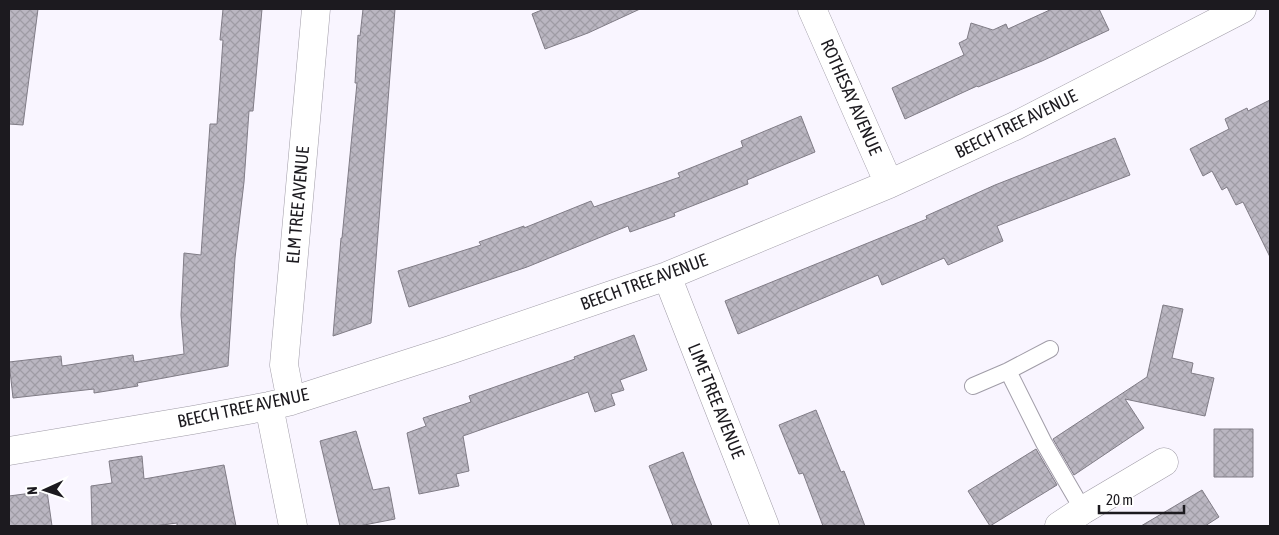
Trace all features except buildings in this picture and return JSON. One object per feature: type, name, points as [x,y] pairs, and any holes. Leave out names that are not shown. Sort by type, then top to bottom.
[{"type":"street","name":"ELM TREE AVENUE","points":[[293,526],[280,403],[316,9]]},
{"type":"street","name":"ROTHESAY AVENUE","points":[[812,9],[889,184]]},
{"type":"street","name":"BEECH TREE AVENUE","points":[[9,451],[280,403],[450,350],[667,276],[889,184],[1016,126],[1242,9]]},
{"type":"street","name":"LIME TREE AVENUE","points":[[667,276],[765,526]]},
{"type":"street","points":[[1059,526],[1164,462]]},
{"type":"lane","points":[[973,386],[1008,371],[1050,349]]},
{"type":"lane","points":[[1008,371],[1044,443],[1083,510]]}]
